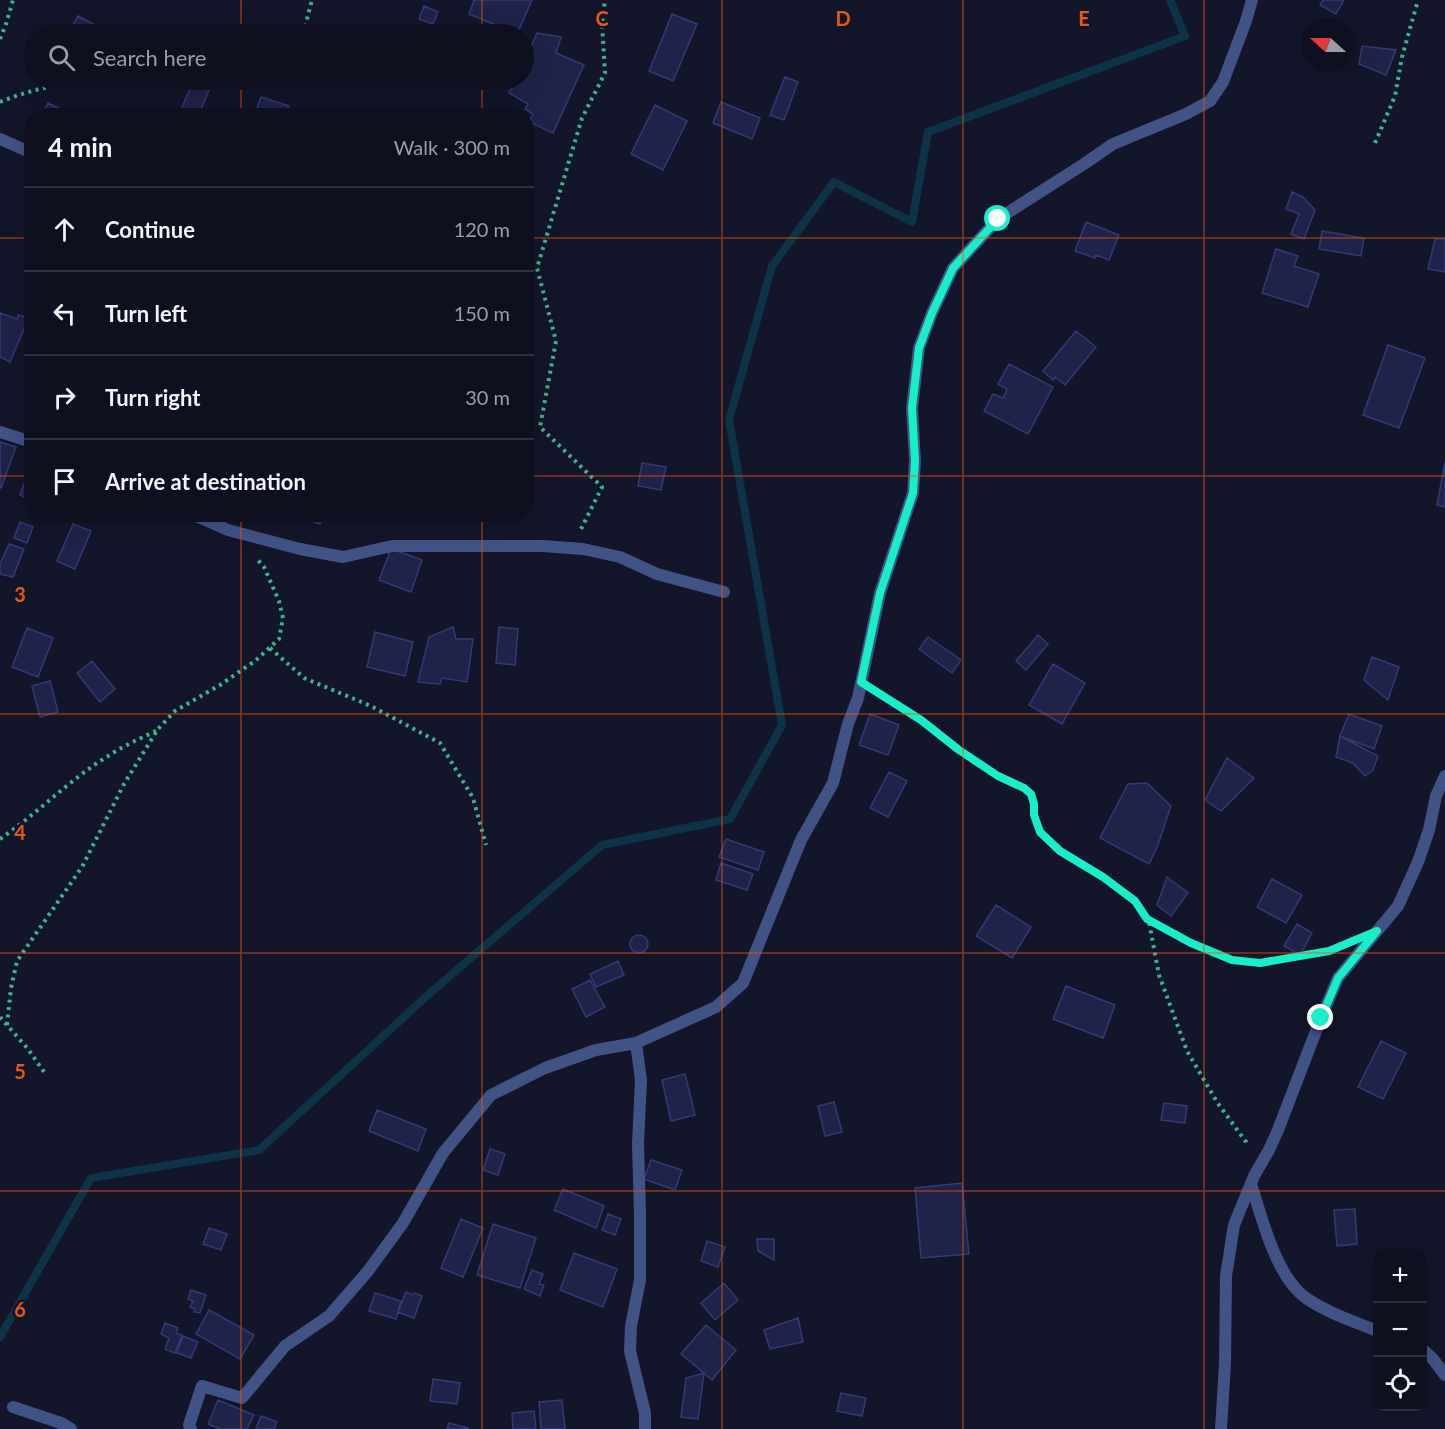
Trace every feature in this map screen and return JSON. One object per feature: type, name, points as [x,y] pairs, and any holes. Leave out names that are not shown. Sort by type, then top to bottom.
[{"type":"street","points":[[190,1429],[189,1425],[202,1386],[242,1398],[285,1346],[329,1316],[375,1262],[403,1223],[442,1153],[491,1095],[545,1068],[596,1050],[636,1043],[716,1007],[743,983],[801,840],[833,783],[848,724],[858,698],[880,593],[913,493],[915,461],[912,408],[919,348],[953,268],[998,219],[1113,144],[1186,114],[1210,101],[1223,82],[1252,0]]},
{"type":"street","points":[[0,139],[24,150]]},
{"type":"street","points":[[0,432],[24,440]]},
{"type":"street","points":[[210,522],[228,530],[300,549],[343,557],[392,546],[483,545],[583,549],[620,557],[657,574],[724,592]]},
{"type":"street","points":[[1221,1429],[1225,1363],[1226,1276],[1234,1225],[1252,1180],[1274,1140],[1338,978],[1398,906],[1430,830],[1436,796],[1445,776]]},
{"type":"street","points":[[636,1043],[641,1080],[638,1144],[640,1280],[631,1326],[630,1351],[645,1413],[645,1429]]},
{"type":"street","points":[[1252,1180],[1272,1247],[1287,1278],[1305,1298],[1373,1329]]},
{"type":"street","points":[[1427,1354],[1445,1375]]},
{"type":"street","points":[[13,1407],[61,1423],[71,1429]]},
{"type":"path","points":[[0,39],[13,0]]},
{"type":"path","points":[[306,24],[312,0]]},
{"type":"path","points":[[571,548],[602,487],[540,427],[556,341],[537,268],[582,118],[604,73],[602,23],[605,0]]},
{"type":"path","points":[[1375,143],[1395,96],[1402,57],[1418,0]]},
{"type":"path","points":[[0,102],[18,94],[37,90]]},
{"type":"path","points":[[7,1025],[17,961],[82,867],[124,784],[158,729],[175,711],[255,662],[279,639],[283,618],[279,601],[264,567],[228,530]]},
{"type":"path","points":[[270,648],[304,678],[371,706],[440,743],[473,798],[486,845]]},
{"type":"path","points":[[861,682],[921,720],[959,750],[998,776],[1024,788],[1031,794],[1034,815],[1040,832],[1060,851],[1103,877],[1135,901],[1149,921],[1159,975],[1187,1051],[1217,1102],[1246,1142],[1252,1180]]},
{"type":"path","points":[[0,839],[21,825],[61,790],[108,755],[158,729]]},
{"type":"path","points":[[1147,919],[1191,943],[1232,960],[1260,963],[1329,951],[1339,947]]},
{"type":"path","points":[[0,1017],[28,1049],[44,1072]]},
{"type":"building","points":[[474,0],[532,0],[521,24],[493,24],[469,14]]},
{"type":"building","points":[[1323,0],[1344,0],[1336,14],[1320,5]]},
{"type":"building","points":[[424,6],[438,12],[433,24],[419,19]]},
{"type":"building","points":[[672,14],[697,24],[673,81],[649,71]]},
{"type":"building","points":[[78,16],[93,24],[74,24]]},
{"type":"building","points":[[537,33],[561,37],[556,53],[584,65],[553,133],[534,124],[534,108],[526,108],[528,104],[509,93],[511,90],[534,90],[534,40]]},
{"type":"building","points":[[1362,46],[1396,50],[1386,75],[1359,64]]},
{"type":"building","points":[[785,77],[798,82],[784,120],[770,115]]},
{"type":"building","points":[[190,90],[209,90],[201,108],[182,108]]},
{"type":"building","points":[[261,97],[289,106],[288,108],[257,108]]},
{"type":"building","points":[[721,102],[760,118],[752,139],[713,123]]},
{"type":"building","points":[[48,103],[58,108],[46,108]]},
{"type":"building","points":[[655,105],[687,121],[663,170],[631,154]]},
{"type":"building","points":[[1292,192],[1303,197],[1315,210],[1304,239],[1291,234],[1299,214],[1286,209]]},
{"type":"building","points":[[1086,222],[1119,235],[1109,260],[1075,251]]},
{"type":"building","points":[[1322,231],[1364,238],[1361,256],[1319,249]]},
{"type":"building","points":[[1435,239],[1445,239],[1445,272],[1428,269]]},
{"type":"building","points":[[1276,249],[1298,256],[1294,266],[1319,274],[1308,307],[1262,293]]},
{"type":"building","points":[[0,313],[17,319],[18,315],[24,317],[24,329],[10,362],[0,357]]},
{"type":"building","points":[[1076,331],[1096,347],[1065,385],[1055,377],[1053,380],[1043,371]]},
{"type":"building","points":[[1388,345],[1425,358],[1399,428],[1363,415]]},
{"type":"building","points":[[1009,364],[1053,387],[1028,434],[984,411],[993,394],[1003,398],[1007,389],[998,384]]},
{"type":"building","points":[[0,442],[16,447],[1,488],[0,488]]},
{"type":"building","points":[[1445,462],[1445,507],[1437,505]]},
{"type":"building","points":[[642,463],[666,467],[661,490],[638,486]]},
{"type":"building","points":[[24,484],[24,497],[20,495]]},
{"type":"building","points":[[20,522],[33,527],[27,543],[14,538]]},
{"type":"building","points":[[73,524],[91,531],[75,569],[57,561]]},
{"type":"building","points":[[9,544],[24,549],[13,577],[0,574],[0,564]]},
{"type":"building","points":[[391,549],[422,560],[411,592],[379,580]]},
{"type":"building","points":[[453,627],[456,639],[473,639],[467,682],[442,678],[440,684],[418,682],[429,637]]},
{"type":"building","points":[[499,627],[518,629],[515,665],[496,663]]},
{"type":"building","points":[[27,628],[53,638],[38,677],[12,667]]},
{"type":"building","points":[[375,632],[413,642],[405,676],[367,667]]},
{"type":"building","points":[[1038,635],[1048,644],[1026,670],[1016,661]]},
{"type":"building","points":[[928,637],[961,660],[952,673],[919,649]]},
{"type":"building","points":[[1372,657],[1399,667],[1388,700],[1364,680]]},
{"type":"building","points":[[92,661],[115,689],[100,702],[77,673]]},
{"type":"building","points":[[1053,664],[1085,683],[1062,724],[1029,705]]},
{"type":"building","points":[[50,681],[58,712],[40,717],[32,686]]},
{"type":"building","points":[[870,714],[899,725],[888,755],[859,745]]},
{"type":"building","points":[[1349,714],[1382,726],[1374,749],[1340,736]]},
{"type":"building","points":[[1340,736],[1378,756],[1373,770],[1365,776],[1353,763],[1336,757]]},
{"type":"building","points":[[1227,758],[1254,778],[1221,811],[1205,800]]},
{"type":"building","points":[[889,772],[907,781],[888,817],[870,808]]},
{"type":"building","points":[[1147,783],[1171,806],[1149,864],[1100,838],[1128,784]]},
{"type":"building","points":[[726,839],[764,852],[758,870],[719,857]]},
{"type":"building","points":[[721,863],[753,874],[747,890],[716,880]]},
{"type":"building","points":[[1167,877],[1188,893],[1171,916],[1157,905]]},
{"type":"building","points":[[1272,879],[1302,895],[1286,923],[1257,907]]},
{"type":"building","points":[[996,905],[1031,927],[1012,958],[976,936]]},
{"type":"building","points":[[1297,924],[1312,933],[1300,955],[1284,946]]},
{"type":"building","points":[[639,935],[645,938],[648,944],[645,950],[639,953],[633,950],[630,944],[633,938]]},
{"type":"building","points":[[618,961],[624,975],[596,987],[590,974]]},
{"type":"building","points":[[590,980],[605,1007],[586,1017],[572,989]]},
{"type":"building","points":[[1066,986],[1115,1005],[1103,1038],[1053,1019]]},
{"type":"building","points":[[1381,1041],[1406,1053],[1383,1099],[1358,1087]]},
{"type":"building","points":[[685,1074],[695,1115],[671,1121],[662,1080]]},
{"type":"building","points":[[834,1102],[842,1132],[825,1136],[818,1106]]},
{"type":"building","points":[[1164,1103],[1187,1106],[1185,1123],[1161,1120]]},
{"type":"building","points":[[377,1110],[426,1129],[418,1151],[369,1131]]},
{"type":"building","points":[[490,1149],[505,1154],[498,1175],[483,1170]]},
{"type":"building","points":[[651,1160],[682,1170],[675,1190],[644,1179]]},
{"type":"building","points":[[962,1183],[969,1254],[921,1258],[915,1188]]},
{"type":"building","points":[[563,1189],[604,1206],[596,1228],[554,1210]]},
{"type":"building","points":[[1355,1209],[1357,1244],[1337,1246],[1334,1210]]},
{"type":"building","points":[[608,1214],[621,1219],[615,1235],[602,1230]]},
{"type":"building","points":[[461,1219],[483,1228],[463,1277],[441,1268]]},
{"type":"building","points":[[493,1224],[536,1238],[520,1288],[477,1275]]},
{"type":"building","points":[[209,1228],[227,1234],[221,1250],[203,1244]]},
{"type":"building","points":[[757,1239],[774,1239],[774,1260],[758,1251]]},
{"type":"building","points":[[707,1241],[725,1247],[718,1267],[701,1261]]},
{"type":"building","points":[[574,1253],[617,1269],[603,1307],[560,1290]]},
{"type":"building","points":[[532,1270],[543,1274],[539,1284],[544,1285],[540,1296],[524,1289]]},
{"type":"building","points":[[724,1283],[738,1300],[715,1320],[701,1303]]},
{"type":"building","points":[[191,1290],[206,1295],[200,1313],[194,1312],[195,1309],[190,1307],[193,1301],[188,1299]]},
{"type":"building","points":[[406,1292],[422,1296],[414,1318],[398,1312]]},
{"type":"building","points":[[375,1293],[401,1301],[396,1319],[369,1311]]},
{"type":"building","points":[[209,1310],[254,1335],[240,1359],[196,1334]]},
{"type":"building","points":[[798,1318],[803,1342],[770,1349],[764,1330]]},
{"type":"building","points":[[165,1323],[178,1328],[176,1333],[182,1335],[175,1353],[165,1349],[169,1338],[161,1334]]},
{"type":"building","points":[[706,1325],[736,1350],[712,1380],[681,1354]]},
{"type":"building","points":[[183,1336],[198,1342],[191,1358],[177,1353]]},
{"type":"building","points":[[704,1373],[698,1419],[681,1417],[686,1378]]},
{"type":"building","points":[[433,1379],[460,1383],[457,1404],[430,1401]]},
{"type":"building","points":[[841,1393],[866,1398],[862,1416],[837,1411]]},
{"type":"building","points":[[218,1400],[254,1415],[247,1429],[220,1429],[208,1424]]},
{"type":"building","points":[[562,1400],[565,1429],[541,1429],[539,1402]]},
{"type":"building","points":[[534,1411],[536,1429],[513,1429],[512,1413]]},
{"type":"building","points":[[261,1416],[277,1422],[274,1429],[256,1429]]},
{"type":"building","points":[[449,1423],[468,1428],[468,1429],[447,1429]]},
{"type":"waterway","points":[[0,1337],[91,1178],[259,1150],[429,994],[602,845],[730,819],[782,725],[729,420],[772,266],[834,182],[912,222],[928,132],[1185,36],[1170,0]]},
{"type":"route","points":[[998,219],[953,268],[919,348],[912,408],[915,461],[913,493],[880,593],[861,682],[921,720],[959,750],[998,776],[1024,788],[1031,794],[1034,815],[1040,832],[1060,851],[1103,877],[1135,901],[1147,919],[1191,943],[1232,960],[1260,963],[1329,951],[1377,931],[1338,978],[1321,1018]]}]
